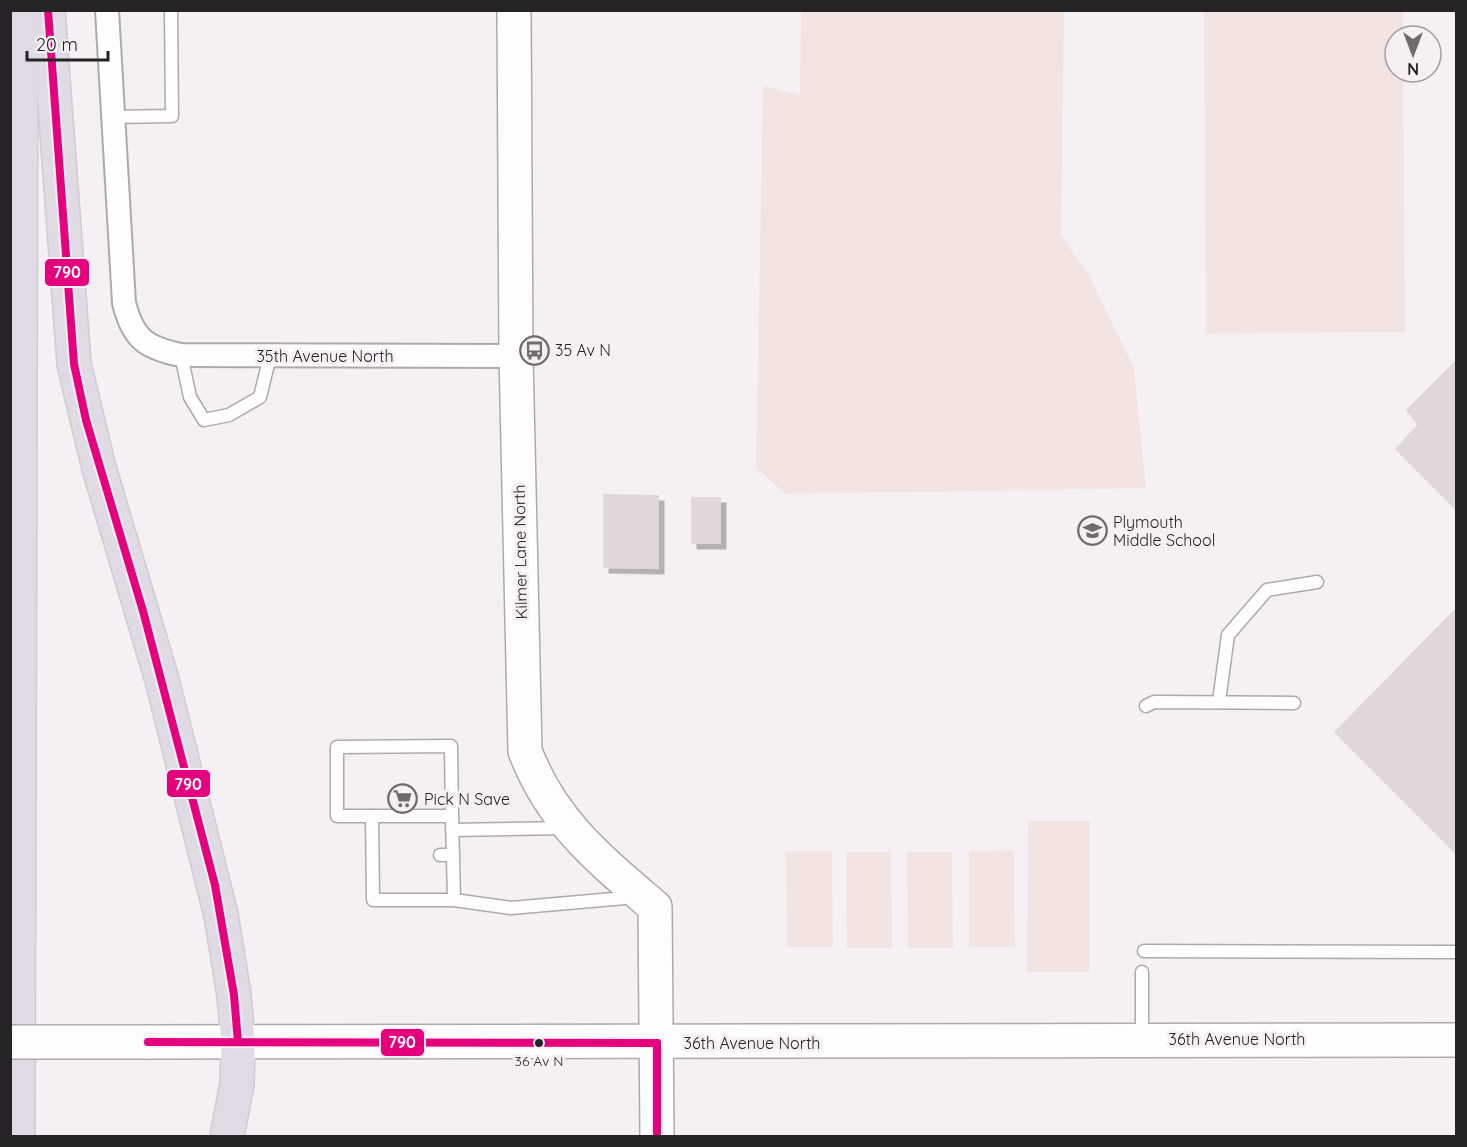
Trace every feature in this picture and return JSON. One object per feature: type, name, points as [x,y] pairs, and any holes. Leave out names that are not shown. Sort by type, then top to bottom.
[{"type":"highway","points":[[18,1137],[21,10]]},
{"type":"highway","points":[[48,10],[74,364],[86,420],[143,611],[214,885],[234,995],[238,1042],[237,1084],[227,1137]]},
{"type":"street","points":[[107,10],[111,117]]},
{"type":"street","name":"Kilmer Lane North","points":[[514,10],[516,356],[525,751],[537,784],[567,828],[655,907],[657,1137]]},
{"type":"street","name":"35th Avenue North","points":[[111,117],[124,303],[129,322],[139,337],[156,350],[181,355],[516,356]]},
{"type":"street","name":"36th Avenue North","points":[[10,1042],[657,1043],[1456,1040]]},
{"type":"lane","points":[[111,117],[172,116],[171,10]]},
{"type":"lane","points":[[181,355],[190,397],[204,420],[229,416],[260,397],[270,356]]},
{"type":"lane","points":[[1219,701],[1228,635],[1267,590],[1317,582]]},
{"type":"lane","points":[[1146,706],[1154,702],[1294,703]]},
{"type":"lane","points":[[452,816],[337,816],[337,747],[451,746],[452,816],[452,830],[446,855],[454,900]]},
{"type":"lane","points":[[372,816],[378,855],[373,900],[454,900],[511,908],[643,896]]},
{"type":"lane","points":[[452,830],[567,828]]},
{"type":"lane","points":[[1144,951],[1456,952]]},
{"type":"lane","points":[[1142,972],[1142,1040]]},
{"type":"shaded area","points":[[801,11],[1064,11],[1061,236],[1088,273],[1134,368],[1146,488],[785,494],[756,467],[763,86],[800,95]]},
{"type":"shaded area","points":[[1204,11],[1403,11],[1403,24],[1383,24],[1383,84],[1403,84],[1405,332],[1206,334]]},
{"type":"shaded area","points":[[1028,821],[1090,821],[1090,972],[1027,972]]},
{"type":"shaded area","points":[[1014,850],[1015,947],[969,947],[969,851]]},
{"type":"shaded area","points":[[786,851],[832,851],[833,947],[787,947]]},
{"type":"shaded area","points":[[846,852],[891,852],[892,948],[847,948]]},
{"type":"shaded area","points":[[907,852],[952,852],[953,948],[908,948]]},
{"type":"building","points":[[1456,360],[1456,510],[1395,449],[1417,425],[1406,410]]},
{"type":"building","points":[[603,494],[659,495],[659,569],[603,568]]},
{"type":"building","points":[[691,497],[721,497],[721,544],[691,544]]},
{"type":"building","points":[[1456,608],[1456,854],[1334,732]]},
{"type":"transit line","name":"790","points":[[48,10],[74,364],[86,420],[143,611],[215,885],[234,995],[238,1042]]},
{"type":"transit line","name":"790","points":[[148,1042],[657,1043]]},
{"type":"transit line","name":"790","points":[[657,1043],[657,1136]]},
{"type":"place","name":"35 Av N","points":[[534,350]]},
{"type":"place","name":"Plymouth Middle School","points":[[1092,531]]},
{"type":"place","name":"Pick N Save","points":[[403,799]]},
{"type":"place","name":"36 Av N","points":[[539,1043]]}]
